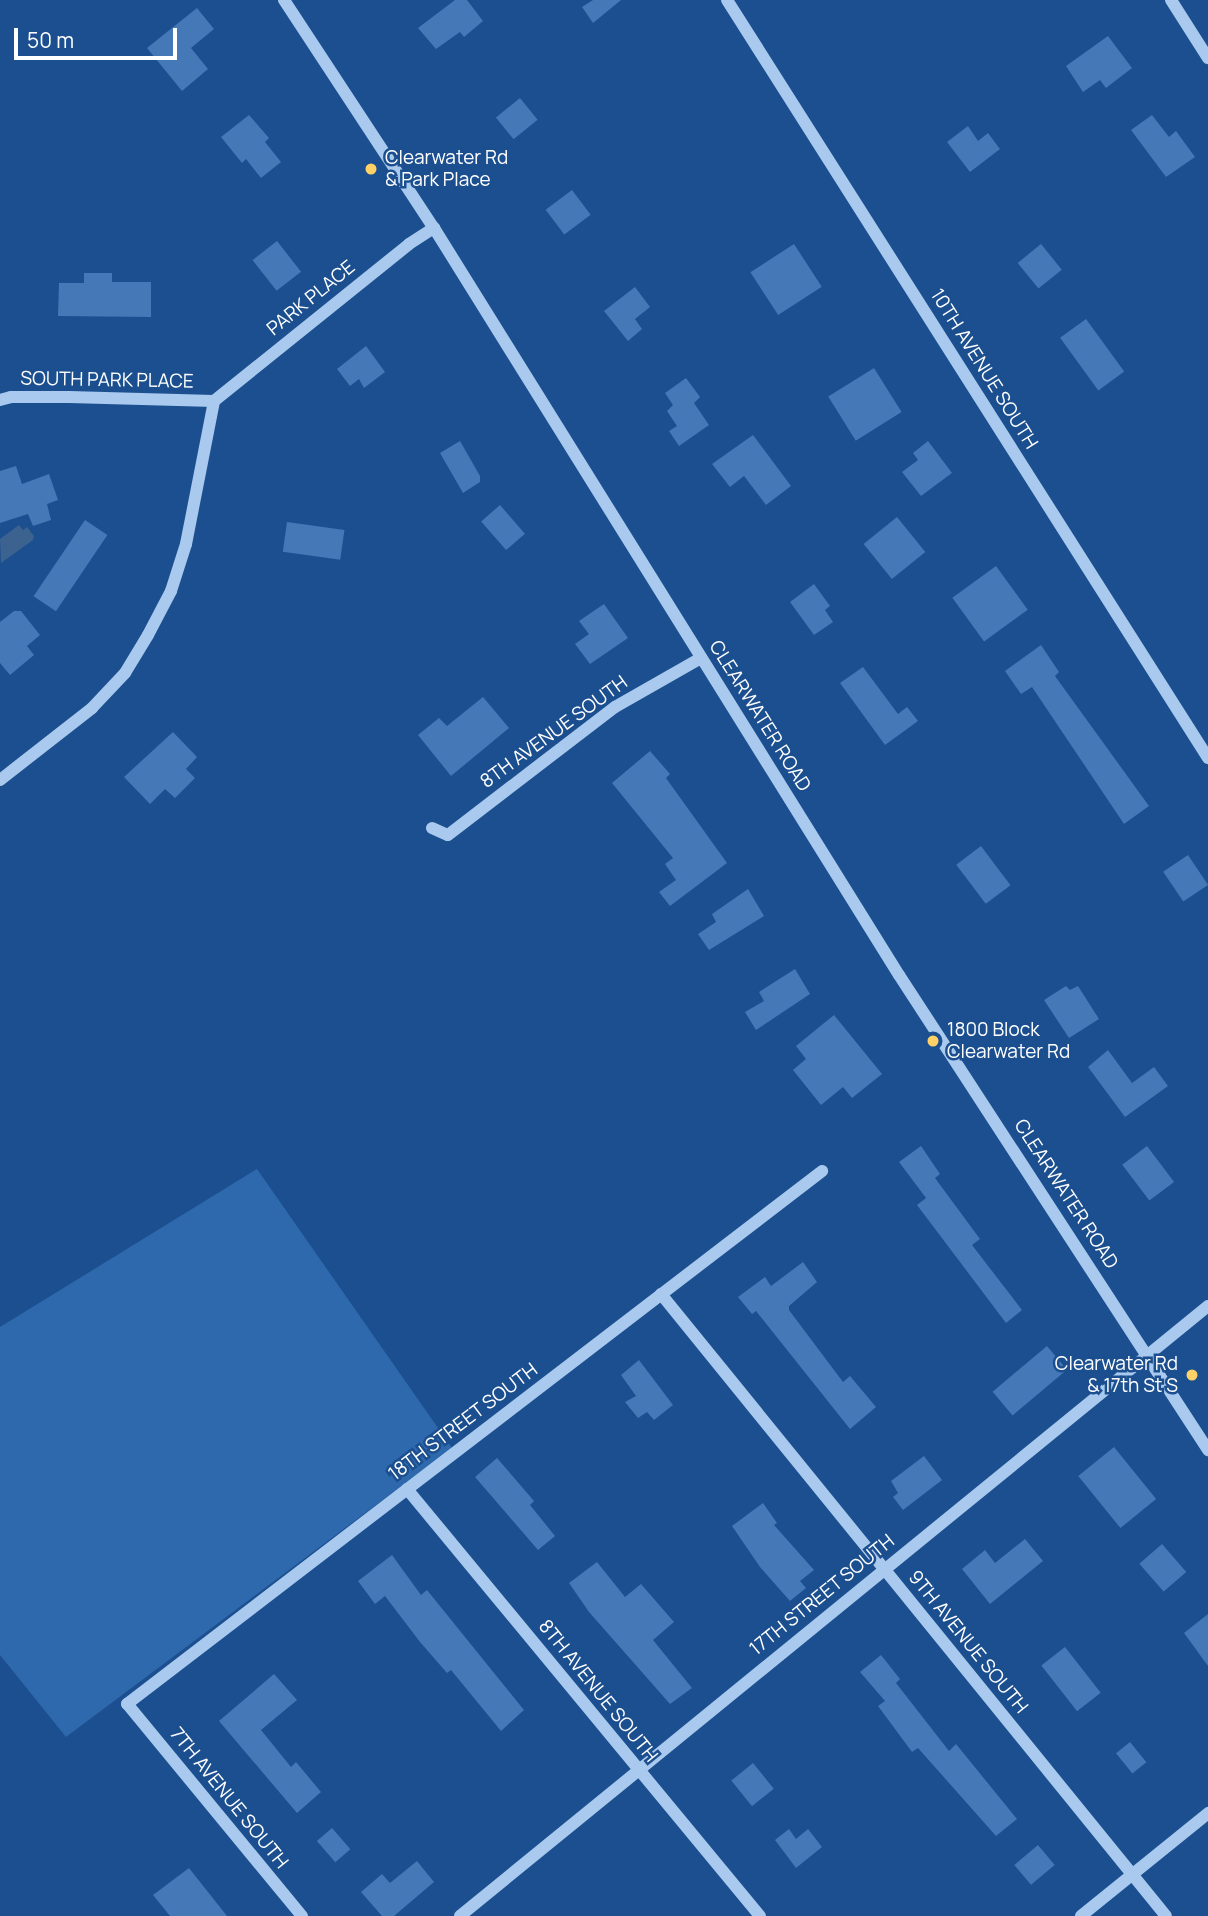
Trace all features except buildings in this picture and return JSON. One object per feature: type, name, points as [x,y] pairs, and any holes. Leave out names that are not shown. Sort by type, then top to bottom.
[{"type":"street","name":"CLEARWATER ROAD","points":[[285,0],[434,228],[899,975],[1208,1450]]},
{"type":"street","name":"10TH AVENUE SOUTH","points":[[727,0],[1208,758]]},
{"type":"street","points":[[1171,0],[1208,58]]},
{"type":"street","name":"PARK PLACE","points":[[214,401],[408,244],[434,228]]},
{"type":"street","name":"SOUTH PARK PLACE","points":[[0,400],[11,397],[69,397],[214,401]]},
{"type":"street","points":[[0,780],[92,708],[124,673],[148,635],[171,591],[186,544],[214,401]]},
{"type":"street","name":"8TH AVENUE SOUTH","points":[[432,828],[448,835],[615,707],[701,658]]},
{"type":"street","name":"18TH STREET SOUTH","points":[[127,1704],[821,1171]]},
{"type":"street","name":"9TH AVENUE SOUTH","points":[[661,1294],[1166,1916]]},
{"type":"street","name":"17TH STREET SOUTH","points":[[460,1916],[1208,1306]]},
{"type":"street","name":"8TH AVENUE SOUTH","points":[[407,1489],[760,1916]]},
{"type":"street","name":"7TH AVENUE SOUTH","points":[[127,1704],[302,1916]]},
{"type":"street","points":[[1081,1916],[1208,1813]]},
{"type":"shaded area","points":[[19,525],[23,530],[27,527],[34,536],[33,540],[1,563],[0,539]]},
{"type":"shaded area","points":[[257,1169],[452,1448],[66,1737],[0,1655],[0,1327]]},
{"type":"place","name":"Clearwater Rd & Park Place","points":[[371,169]]},
{"type":"place","name":"1800 Block Clearwater Rd","points":[[933,1041]]},
{"type":"place","name":"Clearwater Rd & 17th St S","points":[[1192,1375]]}]
